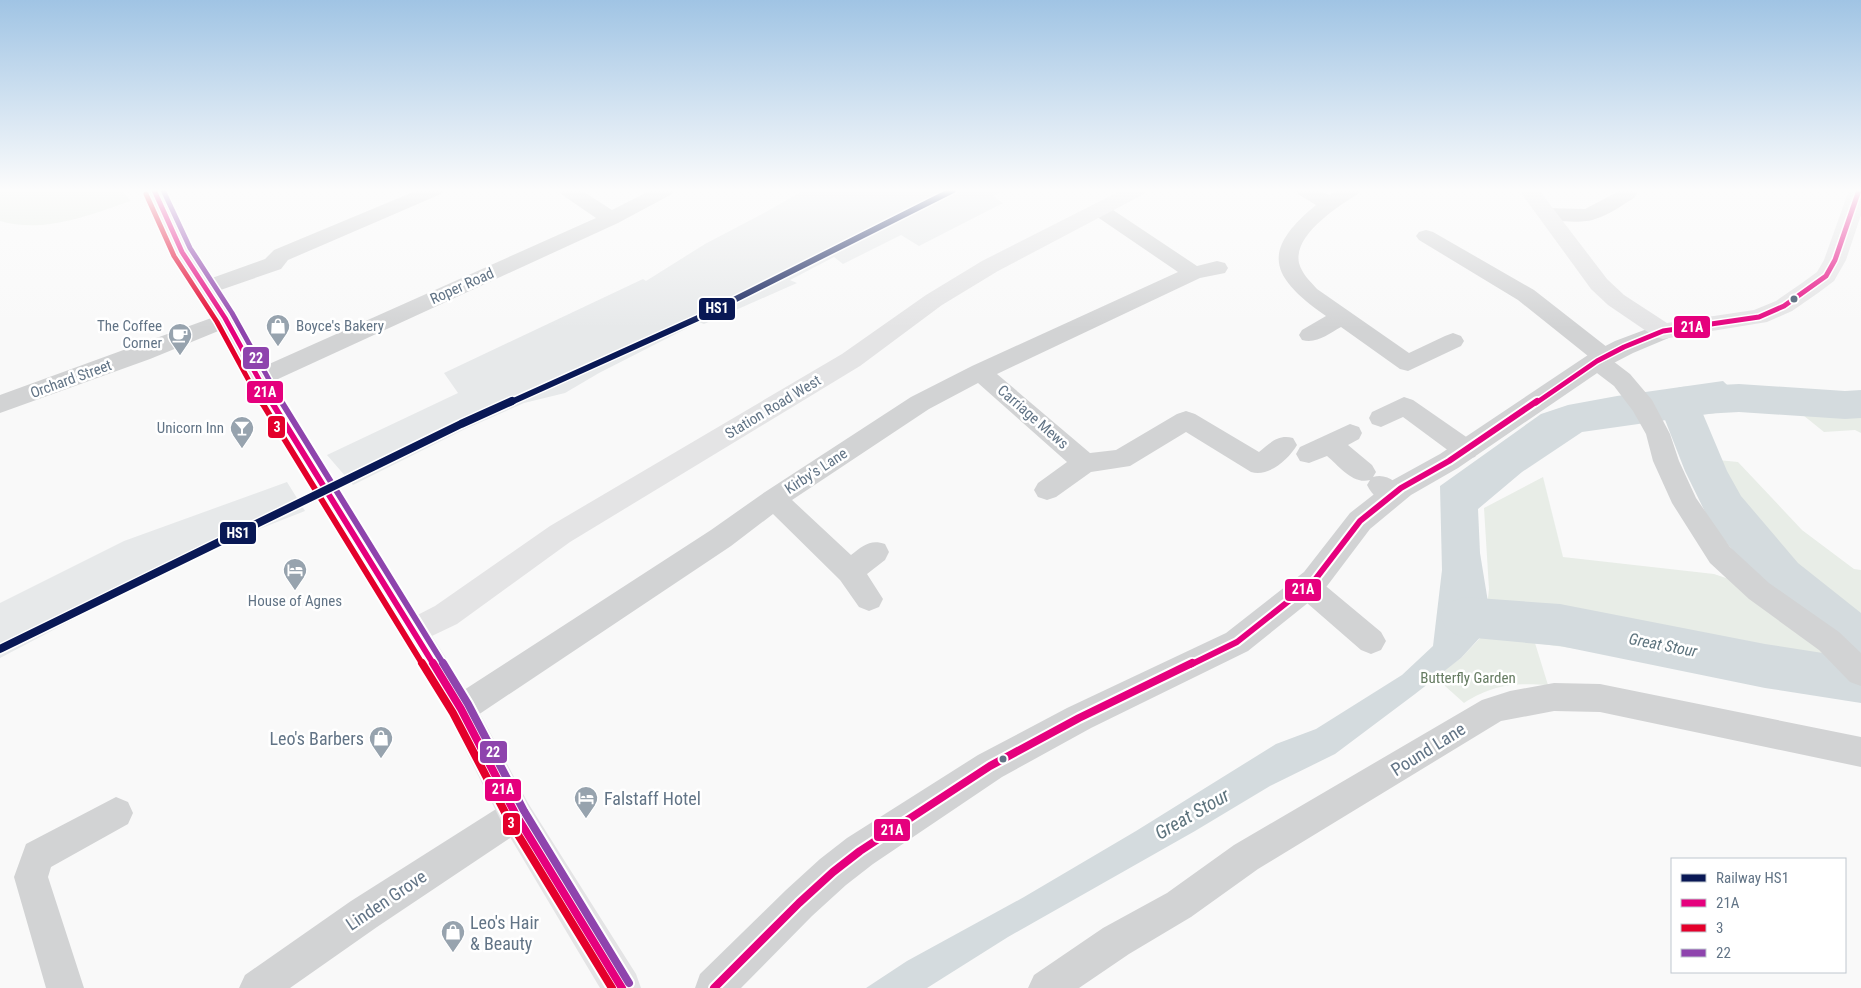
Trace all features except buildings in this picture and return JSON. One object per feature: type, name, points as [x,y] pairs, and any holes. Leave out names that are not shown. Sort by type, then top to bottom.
[{"type":"main road","points":[[175,236],[182,252],[225,320],[257,379],[330,496],[398,611],[414,632],[443,683],[461,709],[516,815],[622,988]]},
{"type":"main road","name":"Station Road West","points":[[414,632],[446,616],[560,534],[851,360],[934,300],[1045,236]]},
{"type":"main road","points":[[1563,236],[1599,284],[1616,300],[1663,331],[1759,317],[1784,306],[1826,276],[1835,260],[1843,236]]},
{"type":"street","points":[[206,288],[274,264],[281,255],[325,236]]},
{"type":"street","name":"Roper Road","points":[[257,379],[573,236]]},
{"type":"street","name":"Kirby's Lane","points":[[461,709],[721,538],[774,499],[920,403],[980,372],[1206,270],[1146,236]]},
{"type":"street","points":[[1294,236],[1291,241],[1288,258],[1290,267],[1299,284],[1309,294],[1408,363],[1453,342]]},
{"type":"street","points":[[1426,236],[1526,295],[1622,380],[1643,406],[1655,428],[1666,461],[1685,503],[1720,554],[1759,591],[1829,641],[1852,664]]},
{"type":"street","points":[[1310,335],[1341,317]]},
{"type":"street","name":"Orchard Street","points":[[0,404],[142,353],[225,320]]},
{"type":"street","points":[[1329,444],[1378,484],[1401,488],[1466,450],[1600,359],[1624,346],[1663,331]]},
{"type":"street","name":"Carriage Mews","points":[[980,372],[1086,463]]},
{"type":"street","points":[[1382,418],[1404,406],[1466,450]]},
{"type":"street","points":[[1047,490],[1086,463],[1121,458],[1186,420],[1260,465],[1284,445]]},
{"type":"street","points":[[714,988],[799,903],[860,850],[990,766],[1079,718],[1237,642],[1314,581],[1360,521],[1378,484]]},
{"type":"street","points":[[774,499],[850,572],[869,599]]},
{"type":"street","points":[[850,572],[876,552]]},
{"type":"street","points":[[1305,589],[1317,595],[1371,641]]},
{"type":"street","name":"Pound Lane","points":[[1047,988],[1116,941],[1179,905],[1246,857],[1494,710],[1510,705],[1554,697],[1600,698],[1861,752]]},
{"type":"street","points":[[65,988],[31,877],[38,856],[116,814]]},
{"type":"street","name":"Linden Grove","points":[[258,988],[364,914],[516,815]]},
{"type":"shaded area","points":[[720,236],[899,236],[843,264],[834,257],[790,280],[797,283],[704,324],[699,322],[599,373],[565,393],[524,403],[465,429],[353,485],[327,455],[458,393],[444,373],[643,279],[646,281]]},
{"type":"shaded area","points":[[903,236],[938,236],[919,246]]},
{"type":"shaded area","points":[[287,482],[305,511],[205,550],[0,658],[0,603],[124,541]]},
{"type":"green space","points":[[1793,407],[1861,412],[1861,433],[1855,430],[1824,432]]},
{"type":"green space","points":[[1708,459],[1738,462],[1802,530],[1854,569],[1861,570],[1861,632],[1818,600],[1773,558],[1732,508]]},
{"type":"green space","name":"Butterfly Garden","points":[[1543,477],[1563,557],[1714,574],[1741,583],[1861,673],[1861,688],[1535,643],[1548,685],[1525,684],[1495,688],[1464,703],[1435,677],[1461,658],[1484,634],[1489,589],[1484,508]]},
{"type":"water","points":[[1723,381],[1751,408],[1582,432],[1522,472],[1478,509],[1480,553],[1488,602],[1485,632],[1461,658],[1335,754],[1270,786],[1195,831],[1008,937],[927,988],[866,988],[907,961],[1024,897],[1136,831],[1276,744],[1316,729],[1402,675],[1433,646],[1442,570],[1440,486],[1541,414],[1568,405],[1617,396]]},
{"type":"waterway","name":"Great Stour","points":[[1681,401],[1739,398],[1845,405],[1861,404]]},
{"type":"waterway","name":"Great Stour","points":[[1678,402],[1706,471],[1725,508],[1781,577],[1861,642]]},
{"type":"waterway","name":"Great Stour","points":[[1464,617],[1560,625],[1765,666],[1861,681]]},
{"type":"rail line","name":"HS1","points":[[0,649],[461,424],[698,318],[861,236]]},
{"type":"transit line","name":"3","points":[[165,236],[174,256],[217,322],[250,384],[453,713],[509,820],[612,988]]},
{"type":"transit line","name":"21A","points":[[175,236],[182,252],[225,318],[257,379],[461,709],[516,815],[622,988]]},
{"type":"transit line","name":"22","points":[[184,236],[190,248],[232,313],[265,375],[468,704],[524,811],[629,983]]},
{"type":"transit line","name":"21A","points":[[714,988],[799,903],[833,872],[860,851],[990,766],[1079,718],[1237,642],[1314,581],[1360,521],[1401,488],[1449,461],[1597,361],[1624,347],[1663,331],[1759,317],[1784,306],[1826,276],[1835,260],[1843,236]]},
{"type":"place","name":"Boyce's Bakery","points":[[278,347]]},
{"type":"place","name":"The Coffee Corner","points":[[180,356]]},
{"type":"place","name":"Unicorn Inn","points":[[242,449]]},
{"type":"place","name":"House of Agnes","points":[[295,591]]},
{"type":"place","name":"Leo's Barbers","points":[[381,759]]},
{"type":"place","name":"Falstaff Hotel","points":[[586,819]]},
{"type":"place","name":"Leo's Hair & Beauty","points":[[453,953]]}]
